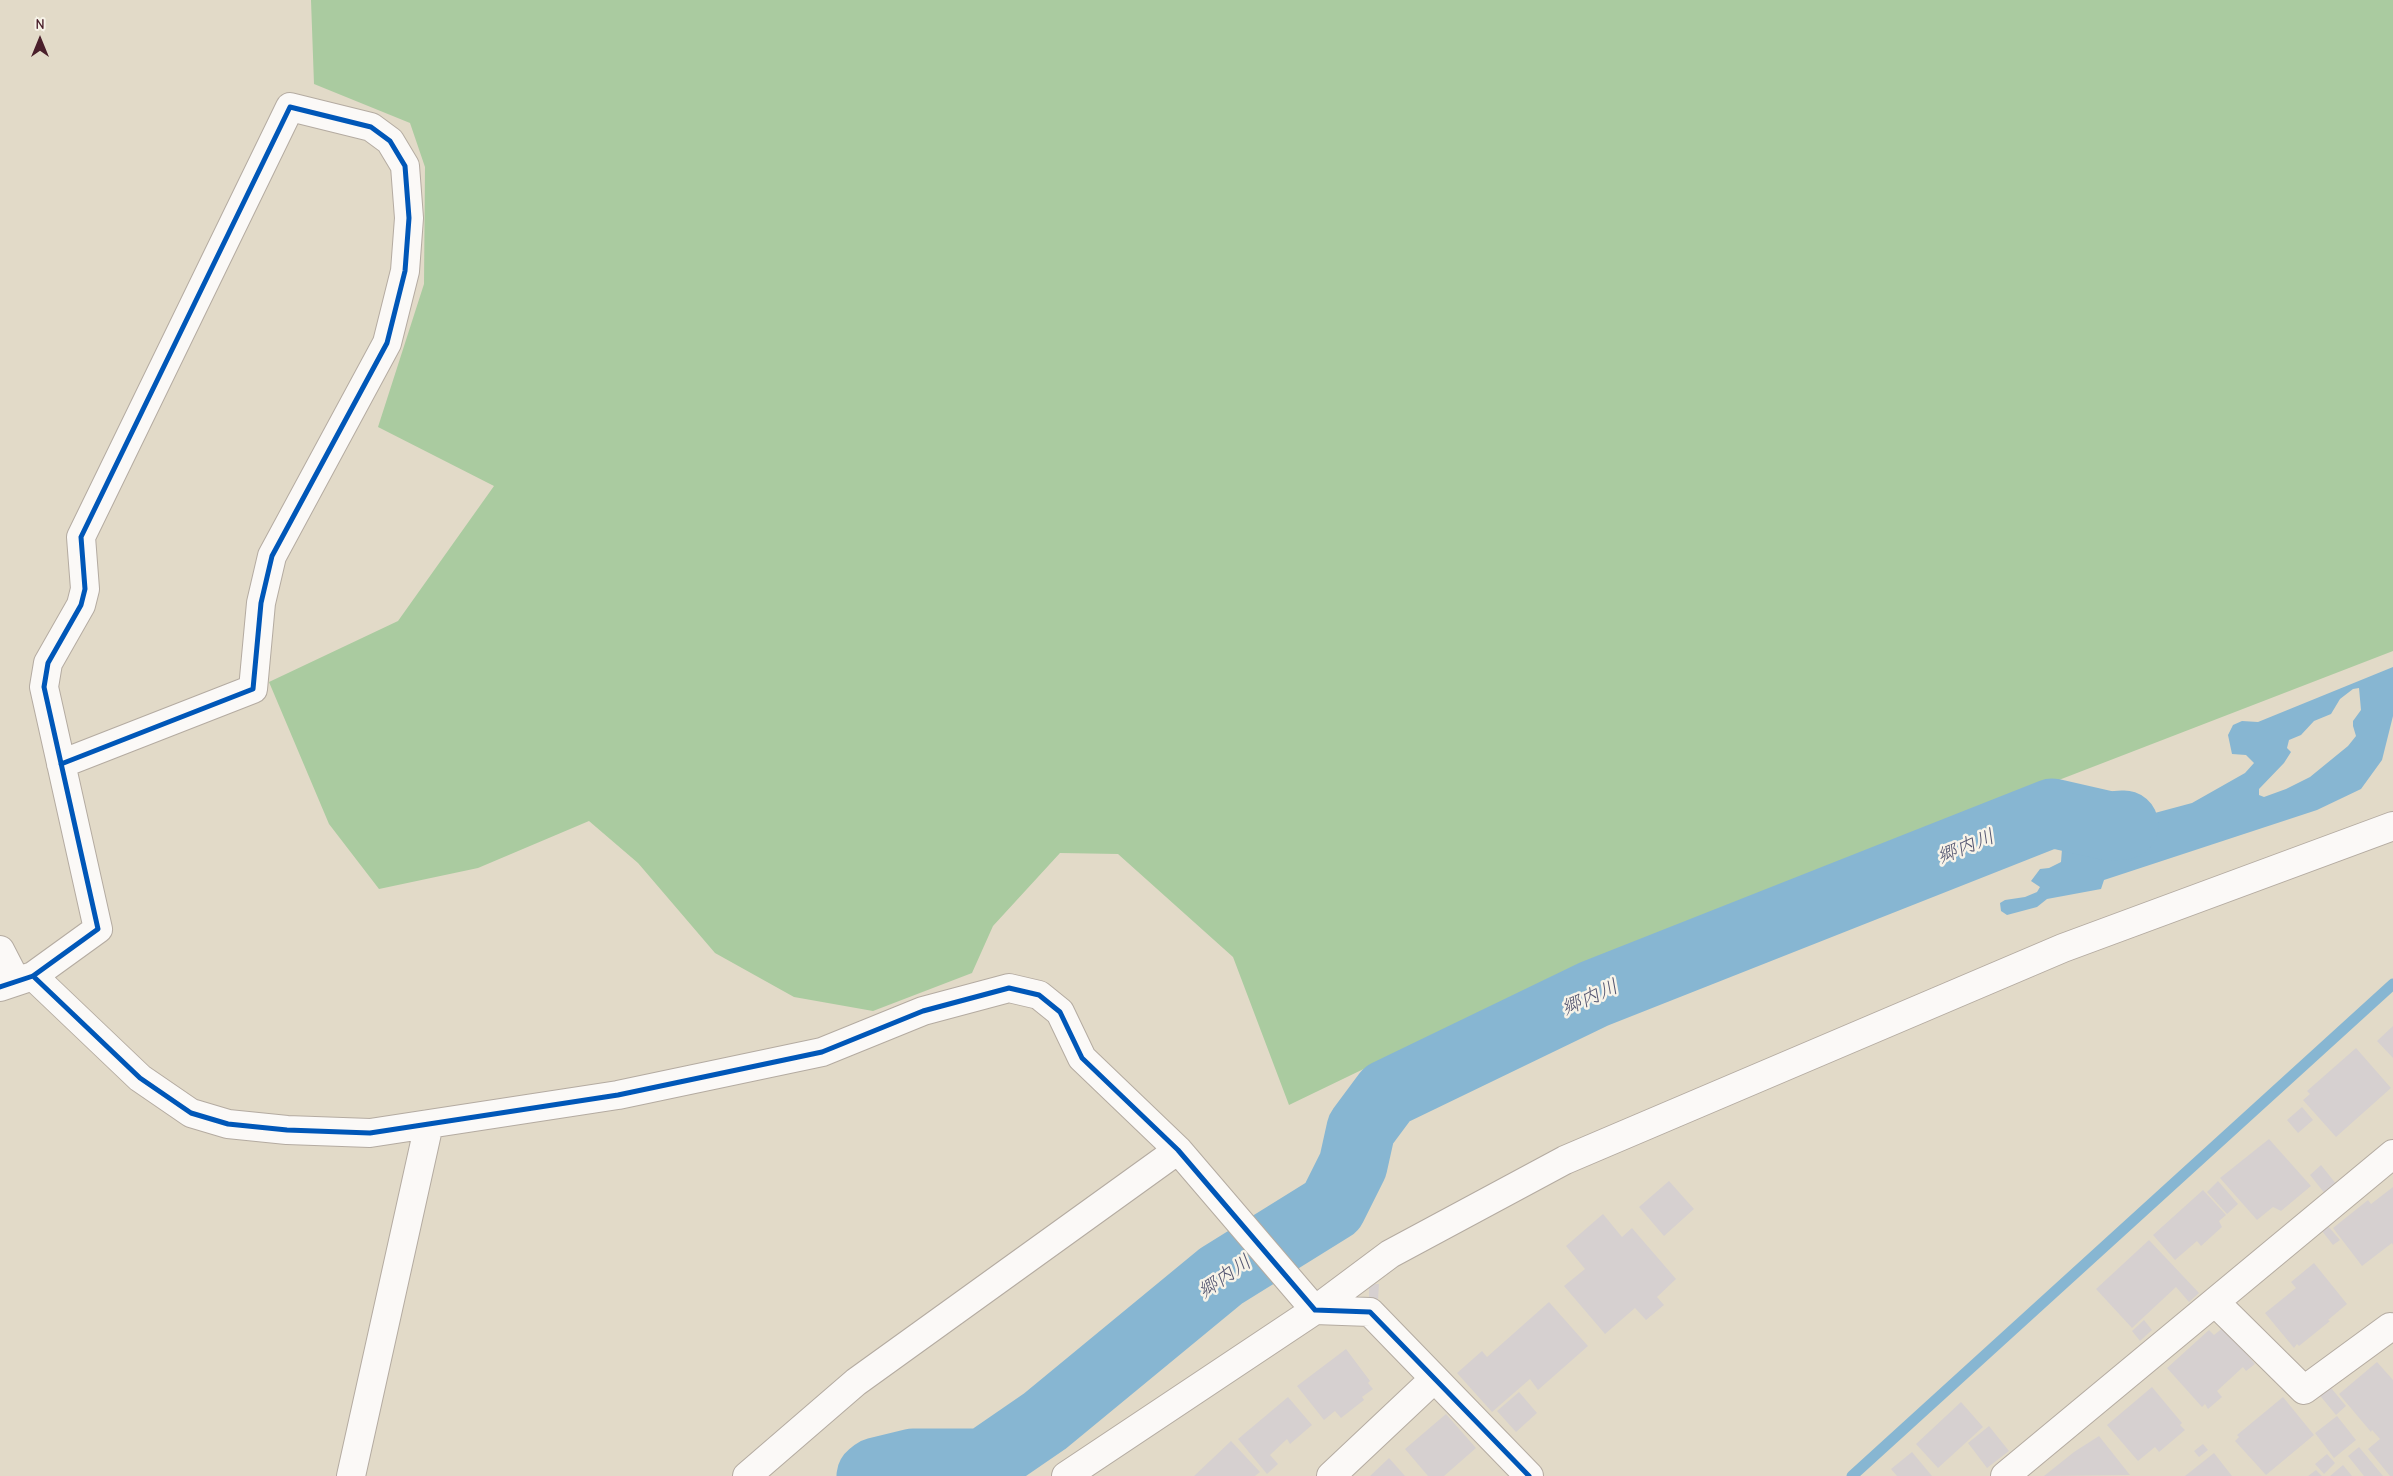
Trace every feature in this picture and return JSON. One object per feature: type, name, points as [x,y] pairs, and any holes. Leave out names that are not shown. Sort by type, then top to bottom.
[{"type":"street","points":[[17,981],[98,929],[61,764],[44,687],[48,663],[81,605],[85,589],[81,537],[290,107],[371,127],[390,141],[405,166],[409,218],[405,271],[387,343],[310,489],[272,556],[261,603],[254,689],[61,764]]},
{"type":"street","points":[[1066,1476],[1315,1310],[1390,1254],[1565,1160],[2062,948],[2393,826]]},
{"type":"street","points":[[0,950],[17,981],[140,1078],[191,1113],[228,1124],[287,1130],[370,1133],[618,1096],[822,1052],[923,1011],[1009,988],[1039,995],[1060,1012],[1082,1058],[1178,1150],[1315,1310],[1370,1312],[1530,1476]]},
{"type":"street","points":[[351,1476],[429,1124]]},
{"type":"street","points":[[746,1476],[856,1382],[1178,1150]]},
{"type":"street","points":[[2005,1476],[2393,1154]]},
{"type":"street","points":[[2215,1302],[2304,1390],[2390,1327]]},
{"type":"street","points":[[1331,1476],[1434,1379]]},
{"type":"green space","points":[[311,0],[2393,0],[2393,651],[1577,966],[1289,1105],[1233,957],[1118,854],[1060,853],[993,926],[972,973],[873,1011],[794,997],[715,953],[638,863],[589,821],[478,868],[379,889],[329,824],[269,682],[398,621],[494,486],[378,427],[424,284],[425,167],[410,123],[314,84]]},
{"type":"water","points":[[2393,667],[2393,716],[2382,760],[2361,789],[2317,810],[2104,880],[2101,889],[2047,899],[2037,907],[2007,915],[2001,911],[2000,903],[2005,900],[2025,897],[2037,892],[2040,887],[2031,881],[2040,869],[2049,868],[2061,862],[2063,836],[2029,820],[2069,801],[2088,814],[2151,814],[2192,803],[2245,773],[2254,763],[2246,755],[2232,754],[2228,735],[2233,725],[2242,721],[2258,722]],"holes":[[[2359,688],[2361,710],[2353,721],[2356,736],[2348,746],[2310,777],[2264,797],[2259,795],[2259,789],[2284,763],[2291,752],[2287,748],[2289,740],[2301,735],[2314,721],[2331,714],[2340,699],[2353,689]]]},
{"type":"building","points":[[2393,1026],[2393,1058],[2377,1041]]},
{"type":"building","points":[[2356,1048],[2391,1088],[2336,1137],[2303,1100],[2310,1094],[2307,1091]]},
{"type":"building","points":[[2302,1107],[2313,1120],[2298,1133],[2287,1120]]},
{"type":"building","points":[[2269,1139],[2311,1186],[2281,1211],[2273,1207],[2257,1220],[2220,1178]]},
{"type":"building","points":[[2321,1165],[2337,1185],[2326,1195],[2310,1175]]},
{"type":"building","points":[[1669,1181],[1694,1209],[1664,1236],[1639,1207]]},
{"type":"building","points":[[2218,1181],[2238,1204],[2227,1214],[2207,1192]]},
{"type":"building","points":[[2393,1187],[2393,1245],[2392,1243],[2362,1266],[2333,1228],[2368,1200],[2371,1204]]},
{"type":"building","points":[[2203,1190],[2226,1215],[2219,1221],[2222,1227],[2201,1246],[2197,1241],[2175,1260],[2153,1235]]},
{"type":"building","points":[[1603,1214],[1622,1237],[1632,1228],[1676,1279],[1657,1297],[1664,1305],[1646,1320],[1635,1308],[1605,1334],[1564,1286],[1585,1269],[1566,1246]]},
{"type":"building","points":[[2328,1226],[2340,1240],[2333,1245],[2322,1231]]},
{"type":"building","points":[[2149,1240],[2199,1293],[2189,1302],[2176,1287],[2132,1328],[2096,1289]]},
{"type":"building","points":[[2314,1263],[2347,1304],[2328,1320],[2330,1321],[2294,1348],[2265,1313],[2296,1288],[2291,1282]]},
{"type":"building","points":[[1369,1284],[1379,1284],[1378,1300],[1369,1299]]},
{"type":"building","points":[[1549,1302],[1588,1346],[1538,1390],[1530,1379],[1492,1412],[1457,1373],[1482,1351],[1487,1357]]},
{"type":"building","points":[[2144,1320],[2152,1330],[2140,1341],[2132,1331]]},
{"type":"building","points":[[2224,1327],[2255,1364],[2246,1371],[2243,1367],[2217,1391],[2222,1397],[2208,1409],[2205,1404],[2202,1407],[2167,1368],[2209,1330],[2214,1335]]},
{"type":"building","points":[[1346,1349],[1370,1381],[1368,1383],[1373,1389],[1362,1397],[1364,1400],[1341,1418],[1335,1411],[1324,1420],[1297,1386]]},
{"type":"building","points":[[2377,1362],[2393,1380],[2393,1476],[2390,1476],[2368,1449],[2380,1439],[2372,1430],[2371,1432],[2339,1394]]},
{"type":"building","points":[[2327,1383],[2346,1406],[2336,1415],[2317,1392]]},
{"type":"building","points":[[2152,1387],[2182,1423],[2180,1425],[2185,1430],[2159,1452],[2155,1447],[2138,1461],[2107,1425]]},
{"type":"building","points":[[1519,1392],[1537,1413],[1516,1432],[1497,1411]]},
{"type":"building","points":[[1288,1397],[1312,1425],[1290,1444],[1287,1439],[1270,1455],[1278,1464],[1267,1474],[1238,1439]]},
{"type":"building","points":[[2283,1397],[2314,1435],[2266,1475],[2235,1441],[2239,1437],[2237,1435]]},
{"type":"building","points":[[1961,1402],[1983,1427],[1938,1468],[1916,1444]]},
{"type":"building","points":[[1446,1414],[1476,1448],[1444,1476],[1428,1476],[1405,1449]]},
{"type":"building","points":[[2337,1416],[2356,1440],[2334,1458],[2315,1433]]},
{"type":"building","points":[[1989,1426],[2009,1451],[1987,1468],[1968,1443]]},
{"type":"building","points":[[2099,1436],[2130,1475],[2044,1476],[2074,1452]]},
{"type":"building","points":[[1231,1441],[1260,1472],[1255,1476],[1194,1476]]},
{"type":"building","points":[[2203,1444],[2208,1450],[2199,1457],[2194,1451]]},
{"type":"building","points":[[2359,1447],[2383,1476],[2364,1476],[2348,1456]]},
{"type":"building","points":[[1912,1452],[1932,1476],[1897,1476],[1891,1469]]},
{"type":"building","points":[[2214,1453],[2232,1476],[2185,1476]]},
{"type":"building","points":[[2327,1454],[2335,1463],[2324,1474],[2315,1464]]},
{"type":"building","points":[[1389,1458],[1405,1476],[1370,1476]]},
{"type":"building","points":[[2343,1465],[2352,1476],[2330,1476]]},
{"type":"building","points":[[2316,1470],[2322,1476],[2308,1476]]},
{"type":"waterway","name":"郷内川","points":[[871,1476],[876,1472],[913,1463],[984,1463],[1045,1421],[1221,1276],[1332,1207],[1353,1165],[1361,1129],[1387,1094],[1594,994],[2052,813],[2109,826],[2124,825]]},
{"type":"waterway","points":[[1852,1476],[2393,984]]},
{"type":"cycle path","points":[[0,987],[33,976],[98,929],[44,687],[48,663],[81,605],[85,589],[81,537],[290,107],[371,127],[390,141],[405,166],[409,218],[405,271],[387,343],[272,556],[261,603],[253,689],[61,764]]},
{"type":"cycle path","points":[[33,976],[140,1078],[191,1113],[228,1124],[287,1130],[370,1133],[618,1095],[822,1052],[923,1011],[1009,988],[1039,995],[1060,1012],[1082,1058],[1178,1150],[1315,1310],[1370,1312],[1529,1476]]}]
